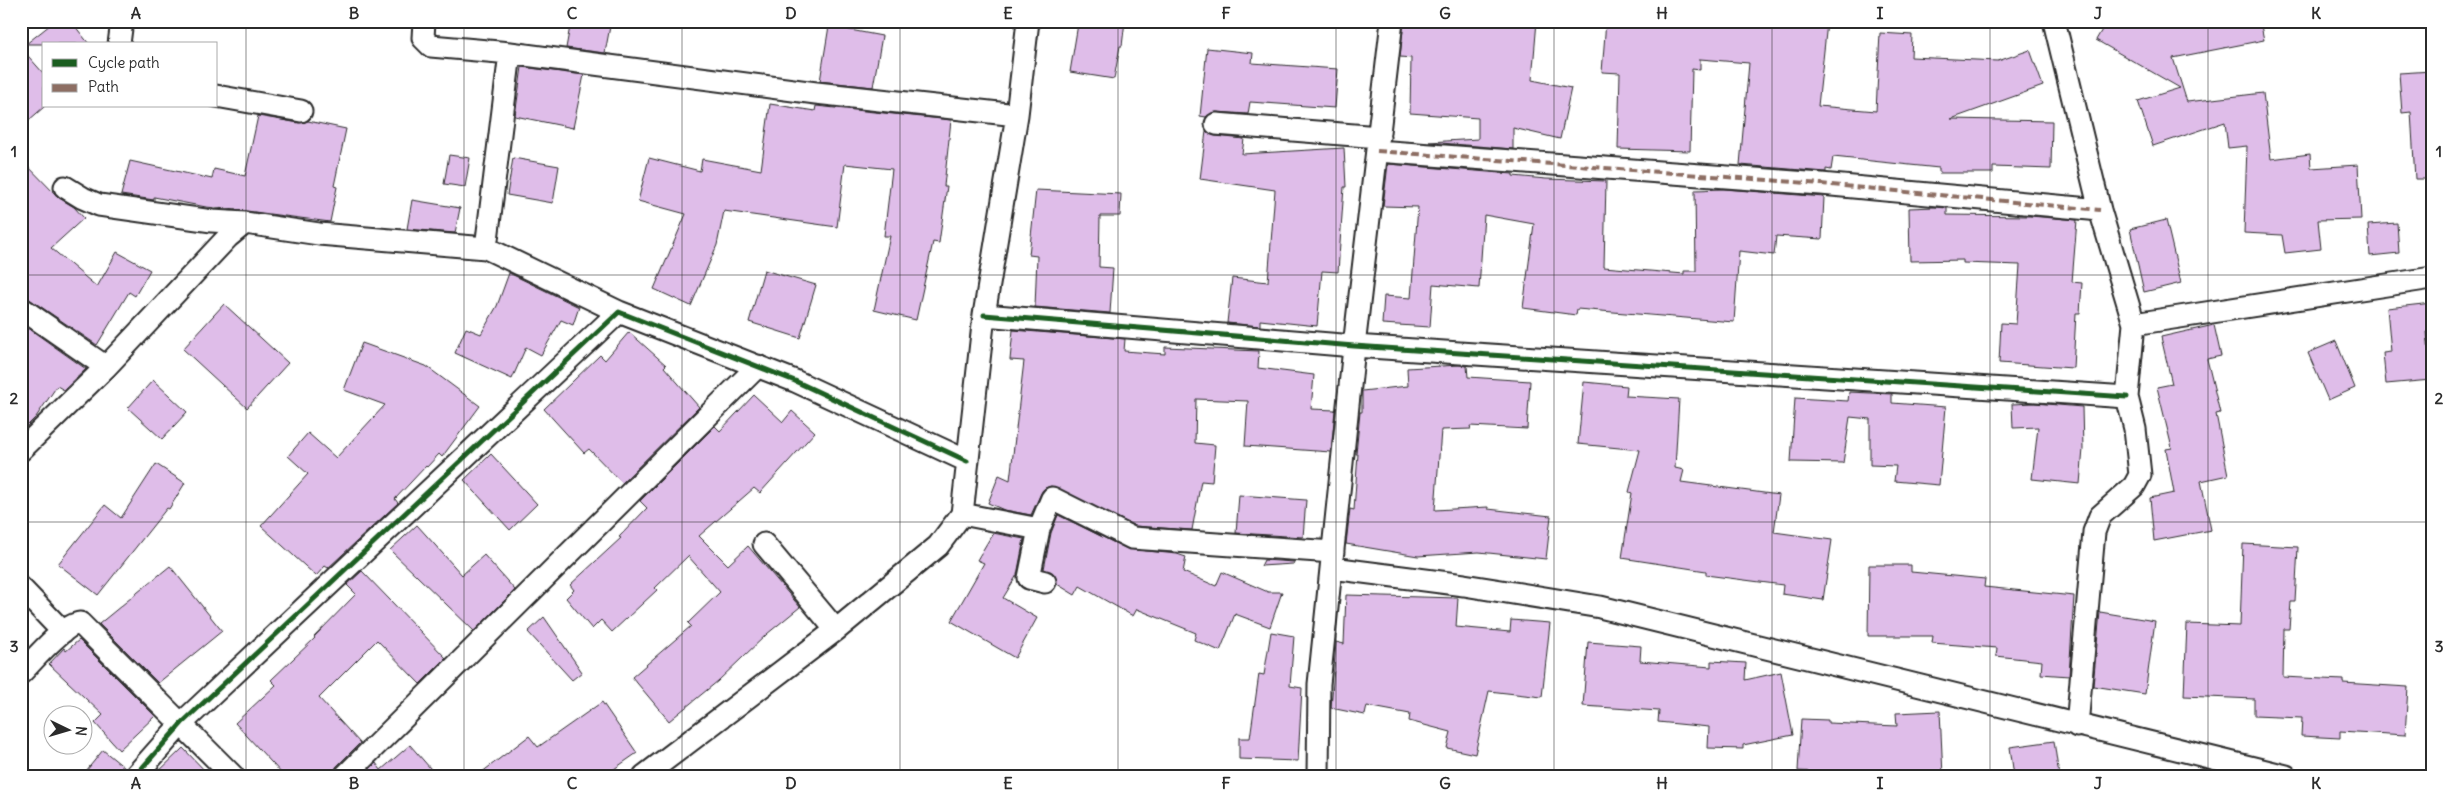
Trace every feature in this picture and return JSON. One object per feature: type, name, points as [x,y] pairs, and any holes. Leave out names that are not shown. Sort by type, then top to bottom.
[{"type":"street","points":[[119,42],[122,21]]},
{"type":"street","points":[[424,21],[422,38],[431,46],[510,53],[816,94],[1017,116]]},
{"type":"street","points":[[644,776],[836,630],[938,546],[962,514],[984,315],[1017,116],[1028,21]]},
{"type":"street","points":[[1318,776],[1320,684],[1332,560],[1354,346],[1392,21]]},
{"type":"street","points":[[2054,21],[2100,210],[2134,324],[2127,397],[2135,429],[2140,475],[2134,486],[2100,516],[2094,532],[2077,726]]},
{"type":"street","points":[[486,248],[510,53]]},
{"type":"street","points":[[218,96],[302,111]]},
{"type":"street","points":[[1216,124],[1378,144],[2100,210]]},
{"type":"street","points":[[65,187],[82,198],[99,205],[319,234],[486,248],[619,312],[758,366],[967,461]]},
{"type":"street","points":[[21,450],[106,367],[228,237],[245,223]]},
{"type":"street","points":[[2134,324],[2432,278]]},
{"type":"street","points":[[21,308],[106,367]]},
{"type":"street","points":[[135,776],[182,723],[619,312]]},
{"type":"street","points":[[984,315],[1354,346],[2127,397]]},
{"type":"street","points":[[345,776],[758,366]]},
{"type":"street","points":[[1046,582],[1029,578],[1039,529],[1052,498],[1132,538],[1332,560],[1600,607],[2077,726],[2227,769],[2286,776]]},
{"type":"street","points":[[962,514],[1039,529]]},
{"type":"street","points":[[764,544],[836,630]]},
{"type":"street","points":[[21,588],[63,632]]},
{"type":"street","points":[[21,673],[63,632],[75,624],[82,624],[233,776]]},
{"type":"building","points":[[55,21],[71,21],[87,42],[42,42],[42,44],[26,44]]},
{"type":"building","points":[[571,21],[611,21],[605,53],[566,48]]},
{"type":"building","points":[[1095,21],[1125,21],[1122,46],[1120,46],[1114,79],[1070,72],[1078,24],[1095,25]]},
{"type":"building","points":[[1404,21],[1537,21],[1532,80],[1571,88],[1560,139],[1513,128],[1513,149],[1429,142],[1478,139],[1478,118],[1410,113],[1411,58],[1400,57]]},
{"type":"building","points":[[1606,21],[1827,23],[1818,106],[1876,111],[1880,33],[1912,35],[1911,57],[1998,61],[2030,50],[2043,86],[1951,119],[2052,121],[2051,169],[1993,167],[1993,173],[1939,173],[1939,168],[1833,157],[1831,170],[1826,169],[1826,172],[1740,165],[1749,63],[1700,59],[1700,70],[1692,69],[1690,151],[1618,149],[1620,73],[1602,72]]},
{"type":"building","points":[[2107,21],[2260,21],[2264,40],[2173,58],[2187,102],[2263,93],[2271,159],[2310,154],[2311,168],[2358,165],[2361,219],[2318,220],[2321,249],[2285,253],[2282,235],[2244,233],[2247,146],[2228,148],[2225,122],[2153,146],[2138,101],[2180,88],[2096,40]]},
{"type":"building","points":[[829,26],[882,36],[873,87],[820,81]]},
{"type":"building","points":[[21,48],[42,72],[43,108],[21,127]]},
{"type":"building","points":[[1207,48],[1253,53],[1252,63],[1338,69],[1335,108],[1250,102],[1248,114],[1216,112],[1206,117],[1200,116]]},
{"type":"building","points":[[522,67],[584,75],[573,128],[515,116]]},
{"type":"building","points":[[2432,71],[2432,179],[2415,179],[2411,112],[2402,113],[2399,73]]},
{"type":"building","points":[[770,104],[815,111],[816,106],[951,120],[944,186],[947,186],[939,243],[933,242],[916,320],[874,310],[890,236],[884,236],[892,169],[845,164],[837,227],[724,211],[717,245],[691,306],[654,289],[686,214],[638,201],[649,158],[700,171],[702,159],[761,170]]},
{"type":"building","points":[[258,116],[299,123],[308,121],[346,129],[334,186],[337,187],[330,222],[206,207],[154,197],[154,200],[121,195],[130,161],[212,179],[214,169],[245,176]]},
{"type":"building","points":[[1206,131],[1215,136],[1244,139],[1242,154],[1344,148],[1346,187],[1344,187],[1338,272],[1322,271],[1317,326],[1260,320],[1260,326],[1227,323],[1232,278],[1268,282],[1275,190],[1200,179]]},
{"type":"building","points":[[449,155],[470,158],[465,187],[444,184]]},
{"type":"building","points":[[513,158],[559,166],[553,203],[507,195]]},
{"type":"building","points":[[21,159],[59,198],[74,207],[84,218],[51,248],[97,287],[117,252],[150,270],[135,296],[129,292],[97,345],[28,298],[21,296]]},
{"type":"building","points":[[1388,164],[1513,174],[1513,176],[1546,179],[1606,181],[1604,267],[1684,274],[1684,271],[1696,271],[1695,190],[1724,189],[1824,197],[1822,239],[1776,236],[1774,255],[1739,251],[1734,322],[1577,309],[1576,315],[1523,308],[1534,224],[1484,215],[1479,288],[1433,284],[1430,327],[1382,324],[1384,296],[1411,298],[1418,207],[1383,206]]},
{"type":"building","points":[[1036,190],[1121,194],[1120,216],[1100,216],[1099,267],[1113,268],[1110,313],[1035,307],[1037,256],[1029,255]]},
{"type":"building","points":[[412,200],[460,208],[455,233],[407,229]]},
{"type":"building","points":[[1909,208],[1947,208],[1947,215],[2030,216],[2077,220],[2072,282],[2082,283],[2080,313],[2076,313],[2073,368],[1999,363],[2001,323],[2016,324],[2020,265],[1963,263],[1963,260],[1910,261]]},
{"type":"building","points":[[2166,220],[2181,283],[2144,292],[2130,229]]},
{"type":"building","points":[[2397,223],[2399,253],[2370,256],[2368,225]]},
{"type":"building","points":[[764,270],[816,285],[800,338],[749,322]]},
{"type":"building","points":[[509,273],[579,307],[573,325],[561,320],[541,355],[526,347],[512,379],[455,353],[466,328],[481,334],[497,306]]},
{"type":"building","points":[[2432,303],[2432,331],[2427,332],[2431,380],[2386,384],[2383,353],[2391,352],[2387,308]]},
{"type":"building","points":[[224,304],[288,363],[247,408],[183,349]]},
{"type":"building","points":[[21,323],[86,369],[64,390],[57,386],[36,417],[21,432]]},
{"type":"building","points":[[2214,325],[2221,356],[2207,359],[2220,413],[2216,414],[2228,475],[2201,481],[2211,530],[2154,541],[2150,498],[2174,493],[2166,449],[2172,448],[2157,387],[2172,384],[2161,337]]},
{"type":"building","points":[[1013,330],[1125,339],[1124,351],[1165,354],[1165,347],[1259,351],[1258,368],[1314,375],[1311,409],[1335,410],[1331,452],[1245,446],[1248,401],[1196,399],[1195,443],[1215,445],[1212,482],[1201,481],[1192,530],[1135,526],[1051,486],[1045,488],[1041,493],[1031,515],[1004,510],[988,503],[999,475],[1010,480],[1024,361],[1010,360]]},
{"type":"building","points":[[629,332],[666,365],[664,367],[699,407],[622,483],[589,449],[584,453],[544,409],[600,355],[605,360]]},
{"type":"building","points":[[2336,341],[2355,388],[2328,400],[2308,353]]},
{"type":"building","points":[[362,343],[426,366],[480,406],[442,457],[439,454],[395,499],[398,503],[328,568],[325,566],[316,576],[261,526],[308,474],[288,456],[308,433],[336,458],[385,405],[344,390]]},
{"type":"building","points":[[1467,366],[1468,377],[1530,381],[1527,429],[1470,426],[1471,429],[1441,430],[1435,510],[1488,507],[1488,509],[1551,516],[1546,559],[1479,552],[1418,556],[1346,544],[1350,509],[1354,510],[1358,454],[1356,454],[1360,412],[1362,412],[1362,391],[1408,386],[1407,368]]},
{"type":"building","points":[[153,380],[187,412],[162,439],[128,408]]},
{"type":"building","points":[[1584,382],[1627,386],[1626,396],[1679,399],[1675,468],[1684,470],[1681,482],[1779,495],[1774,532],[1832,540],[1823,600],[1782,594],[1783,585],[1706,575],[1706,571],[1622,558],[1632,493],[1629,492],[1640,450],[1578,444]]},
{"type":"building","points":[[1849,392],[1892,394],[1892,403],[1946,407],[1939,485],[1894,481],[1896,466],[1870,465],[1870,419],[1850,417],[1843,463],[1791,462],[1795,398],[1848,401]]},
{"type":"building","points":[[754,395],[783,422],[792,411],[815,432],[760,493],[754,488],[699,536],[728,565],[748,546],[800,607],[767,634],[718,681],[669,721],[632,677],[691,626],[688,623],[720,592],[688,556],[655,588],[657,590],[612,632],[601,620],[592,629],[566,598],[574,590],[570,585],[621,538],[619,537],[647,508],[640,501],[715,426],[720,431]]},
{"type":"building","points":[[2034,403],[2082,407],[2083,449],[2080,484],[2032,479],[2038,427],[2013,428],[2012,404]]},
{"type":"building","points":[[491,454],[537,504],[510,530],[464,480]]},
{"type":"building","points":[[156,464],[185,483],[169,509],[167,508],[98,595],[58,564],[105,505],[121,518]]},
{"type":"building","points":[[1239,495],[1306,500],[1303,537],[1236,533]]},
{"type":"building","points":[[1058,515],[1127,549],[1177,554],[1186,557],[1183,572],[1216,586],[1222,572],[1268,592],[1282,592],[1270,627],[1235,614],[1220,651],[1194,640],[1196,633],[1137,609],[1133,616],[1080,586],[1075,595],[1057,584],[1053,573],[1044,569],[1051,533]]},
{"type":"building","points":[[417,525],[462,575],[484,555],[515,590],[474,631],[390,550]]},
{"type":"building","points":[[993,533],[1024,539],[1017,575],[1003,598],[1037,618],[1015,658],[951,621],[984,563],[977,560]]},
{"type":"building","points":[[2243,544],[2298,547],[2295,602],[2291,602],[2289,629],[2284,629],[2283,677],[2343,680],[2343,683],[2408,687],[2405,735],[2340,731],[2340,738],[2301,736],[2302,718],[2254,716],[2254,699],[2184,696],[2187,624],[2240,626]]},
{"type":"building","points":[[1264,560],[1294,562],[1293,564],[1261,566]]},
{"type":"building","points":[[1869,565],[1911,565],[1911,572],[1985,579],[1984,587],[2074,596],[2069,676],[2041,674],[2042,661],[1996,656],[1997,648],[1932,643],[1933,636],[1868,636]]},
{"type":"building","points":[[170,566],[222,631],[158,683],[99,624]]},
{"type":"building","points":[[362,571],[446,658],[420,684],[377,640],[319,698],[360,743],[336,767],[333,776],[284,776],[235,723],[276,685],[271,680],[315,638],[356,594],[347,585]]},
{"type":"building","points":[[1346,595],[1458,598],[1456,627],[1510,632],[1511,620],[1550,623],[1542,697],[1489,691],[1475,754],[1447,748],[1451,732],[1409,721],[1410,714],[1367,706],[1365,715],[1331,708],[1336,642],[1344,644]]},
{"type":"building","points":[[2100,612],[2155,621],[2145,694],[2093,686]]},
{"type":"building","points":[[544,617],[582,672],[572,680],[528,632]]},
{"type":"building","points":[[1271,632],[1294,636],[1290,686],[1302,688],[1298,761],[1239,759],[1239,738],[1250,738],[1259,674],[1264,675]]},
{"type":"building","points":[[79,640],[155,716],[119,750],[95,723],[103,715],[49,664],[64,648],[66,651]]},
{"type":"building","points":[[1588,642],[1641,646],[1640,661],[1711,667],[1711,661],[1746,663],[1745,680],[1781,672],[1793,735],[1743,745],[1743,749],[1708,748],[1709,727],[1658,722],[1659,711],[1583,706]]},
{"type":"building","points":[[602,702],[637,753],[604,776],[477,776],[529,736],[538,747]]},
{"type":"building","points":[[1940,711],[1943,776],[1842,776],[1842,773],[1798,771],[1801,719],[1828,720],[1828,723],[1897,726],[1896,713]]},
{"type":"building","points":[[2054,741],[2059,776],[2014,776],[2010,747]]},
{"type":"building","points":[[410,745],[437,776],[363,776],[376,763],[381,770]]},
{"type":"building","points":[[183,748],[210,776],[154,776]]},
{"type":"building","points":[[103,750],[125,768],[123,776],[82,776]]},
{"type":"marked path","points":[[1377,151],[1821,184],[2100,210]]},
{"type":"cycle path","points":[[135,776],[182,723],[619,312],[795,381],[967,461]]},
{"type":"cycle path","points":[[984,315],[1354,346],[2127,397]]}]
